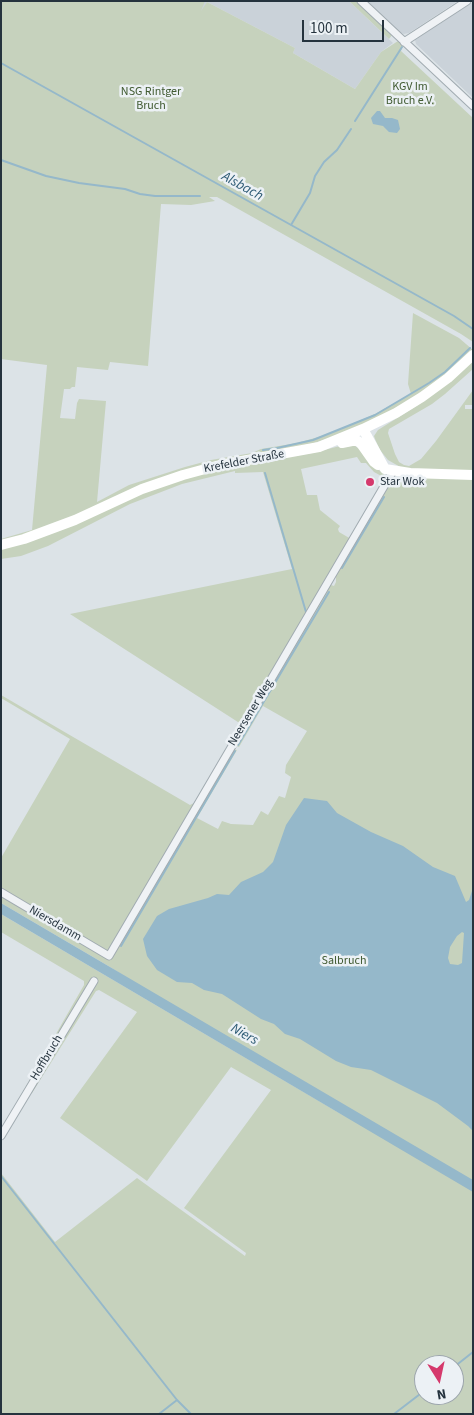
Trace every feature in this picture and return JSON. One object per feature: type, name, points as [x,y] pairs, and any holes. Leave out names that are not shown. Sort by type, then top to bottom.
[{"type":"main road","name":"Krefelder Straße","points":[[1,545],[24,539],[75,520],[142,489],[184,475],[220,465],[319,447],[364,429],[422,397],[448,378],[473,355]]},
{"type":"main road","points":[[364,429],[389,470]]},
{"type":"main road","points":[[319,447],[352,441],[358,442],[374,462],[389,470],[473,476]]},
{"type":"street","points":[[361,1],[473,106]]},
{"type":"street","points":[[404,42],[467,1]]},
{"type":"street","name":"Neersener Weg","points":[[109,956],[390,478],[389,470]]},
{"type":"street","name":"Niersdamm","points":[[1,892],[109,956]]},
{"type":"street","name":"Hoffbruch","points":[[1,1136],[94,981]]},
{"type":"shaded area","points":[[187,1],[349,1],[393,43],[381,52],[355,89],[293,53],[295,48],[207,2],[202,12]]},
{"type":"shaded area","points":[[366,1],[458,1],[409,33],[404,34],[399,32]]},
{"type":"shaded area","points":[[473,2],[473,98],[416,44],[415,40]]},
{"type":"green space","points":[[1,1],[205,1],[201,11],[207,2],[295,48],[293,53],[355,89],[381,52],[398,41],[403,46],[401,51],[473,118],[473,342],[217,197],[209,197],[215,201],[191,205],[161,204],[148,366],[110,362],[108,370],[77,367],[75,387],[64,389],[60,418],[75,419],[79,399],[106,401],[97,502],[129,485],[185,467],[211,460],[252,453],[261,449],[297,443],[329,434],[375,414],[411,394],[408,384],[413,313],[459,338],[473,350],[414,398],[376,419],[339,435],[311,444],[225,460],[1,543],[1,539],[32,530],[47,365],[1,359]]},
{"type":"green space","points":[[349,1],[356,1],[392,35],[389,39]]},
{"type":"green space","points":[[473,359],[473,369],[445,394],[432,404],[389,429],[388,433],[399,462],[409,466],[421,459],[473,390],[473,405],[465,405],[465,409],[473,409],[473,473],[402,468],[388,460],[380,450],[374,436],[378,430],[418,405]]},
{"type":"green space","name":"Salbruch","points":[[344,445],[355,446],[362,450],[375,467],[384,474],[385,478],[374,472],[366,463],[361,463],[357,457],[301,469],[307,495],[317,495],[320,510],[340,526],[339,532],[351,539],[232,749],[237,750],[197,818],[218,829],[222,821],[231,824],[253,825],[261,811],[268,815],[279,796],[285,798],[291,777],[285,773],[286,765],[307,731],[263,706],[239,747],[236,746],[327,588],[331,585],[334,586],[336,573],[392,481],[401,476],[473,478],[473,1414],[1,1414],[1,1173],[55,1242],[137,1178],[245,1256],[246,1253],[184,1208],[271,1090],[231,1067],[147,1181],[60,1118],[137,1012],[99,990],[96,991],[32,1093],[31,1090],[1,1130],[84,985],[84,981],[1,932],[1,914],[346,1117],[110,967],[1,903],[1,858],[70,739],[1,698],[1,695],[190,805],[194,803],[241,724],[70,614],[292,569],[263,472],[235,473],[235,471],[182,484],[130,504],[48,546],[21,556],[1,559],[1,549],[178,479],[230,466],[312,453]]},
{"type":"water","points":[[377,111],[380,111],[385,118],[398,120],[400,129],[397,133],[389,132],[383,126],[373,124],[371,118]]},
{"type":"water","points":[[304,798],[327,801],[337,813],[371,832],[403,846],[433,867],[455,876],[466,902],[469,900],[473,888],[473,1131],[437,1103],[371,1070],[351,1067],[336,1061],[300,1039],[285,1034],[274,1024],[261,1019],[222,994],[204,990],[192,983],[177,982],[157,970],[147,956],[143,939],[157,916],[169,909],[217,894],[229,895],[241,882],[263,872],[273,862],[286,825]],"holes":[[[462,932],[464,933],[462,963],[458,965],[450,964],[448,958],[450,947],[457,936]]]},
{"type":"water","points":[[1,903],[473,1180],[473,1192],[1,914]]},
{"type":"waterway","points":[[355,121],[402,47]]},
{"type":"waterway","name":"Alsbach","points":[[1,63],[454,316],[473,329]]},
{"type":"waterway","points":[[291,225],[310,193],[315,176],[324,162],[337,150],[351,129]]},
{"type":"waterway","points":[[1,160],[46,176],[79,183],[125,189],[155,196],[200,196]]},
{"type":"waterway","points":[[263,450],[313,440],[375,415],[445,372],[470,348]]},
{"type":"waterway","points":[[265,473],[306,612]]},
{"type":"waterway","points":[[342,568],[384,497]]},
{"type":"waterway","points":[[238,745],[329,592]]},
{"type":"waterway","points":[[121,946],[235,751]]},
{"type":"waterway","points":[[1,1176],[177,1400],[191,1414]]},
{"type":"waterway","points":[[464,1359],[473,1352]]},
{"type":"waterway","points":[[394,1414],[414,1399]]},
{"type":"waterway","points":[[159,1414],[177,1400]]},
{"type":"place","name":"Star Wok","points":[[370,482]]},
{"type":"park label","name":"KGV Im Bruch e.V.","points":[[410,94]]},
{"type":"park label","name":"NSG Rintger Bruch","points":[[151,99]]},
{"type":"water label","name":"Niers","points":[[244,1035]]}]
